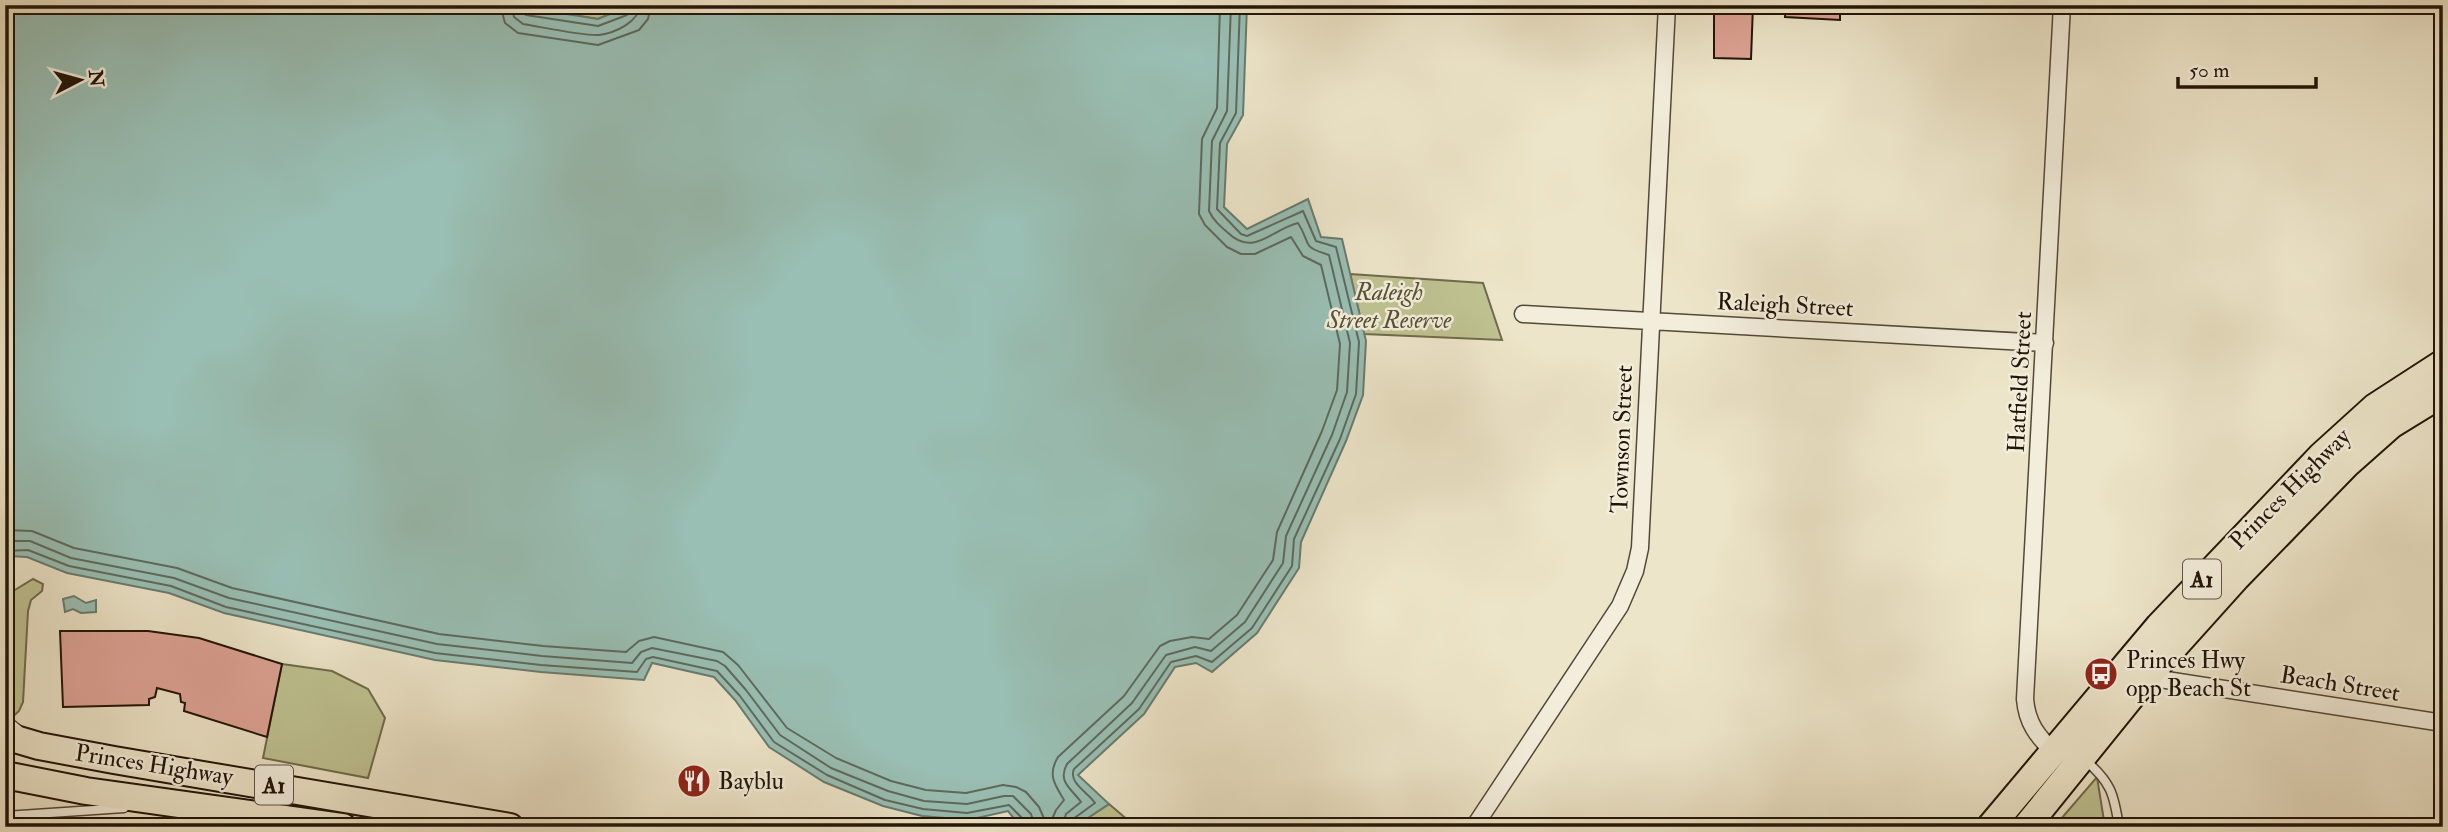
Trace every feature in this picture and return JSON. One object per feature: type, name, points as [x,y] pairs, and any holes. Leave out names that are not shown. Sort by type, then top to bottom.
[{"type":"highway","name":"Princes Highway","points":[[1990,827],[2194,587],[2321,456],[2375,407],[2443,363]]},
{"type":"highway","name":"Princes Highway","points":[[2026,827],[2147,677],[2235,578],[2347,464],[2391,425],[2443,393]]},
{"type":"highway","name":"Princes Highway","points":[[5,736],[39,746],[510,827]]},
{"type":"highway","name":"Princes Highway","points":[[5,775],[86,791],[343,827]]},
{"type":"street","name":"Townson Street","points":[[1474,827],[1629,590],[1640,548],[1649,320],[1667,5]]},
{"type":"street","name":"Hatfield Street","points":[[2054,752],[2033,729],[2025,699],[2062,5]]},
{"type":"street","name":"Raleigh Street","points":[[1523,314],[2045,343]]},
{"type":"street","name":"Beach Street","points":[[2147,677],[2443,723]]},
{"type":"lane","points":[[5,719],[39,746]]},
{"type":"lane","points":[[2083,758],[2103,776],[2109,786],[2119,827]]},
{"type":"lane","points":[[5,816],[201,805]]},
{"type":"green space","points":[[509,5],[631,5],[598,19]]},
{"type":"green space","name":"Raleigh Street Reserve","points":[[1350,274],[1483,283],[1502,340],[1364,334]]},
{"type":"green space","points":[[33,579],[43,584],[42,591],[31,600],[28,611],[23,702],[19,711],[8,721],[5,719],[5,596]]},
{"type":"green space","points":[[282,664],[332,671],[368,689],[385,718],[368,778],[263,758]]},
{"type":"green space","points":[[2097,777],[2105,827],[2054,827]]},
{"type":"green space","points":[[1109,804],[1136,827],[1074,827]]},
{"type":"water","points":[[5,5],[509,5],[598,19],[632,5],[1247,5],[1243,115],[1227,144],[1224,207],[1247,229],[1308,199],[1321,237],[1342,239],[1366,341],[1363,395],[1346,441],[1301,542],[1299,568],[1257,633],[1212,672],[1196,663],[1175,667],[1144,714],[1078,775],[1109,804],[1074,827],[1021,827],[1008,811],[968,820],[922,816],[883,806],[824,782],[769,747],[735,700],[714,677],[652,663],[644,680],[435,660],[224,613],[169,593],[67,573],[27,557],[9,556],[5,566]]},
{"type":"water","points":[[74,596],[86,603],[96,600],[96,612],[81,613],[73,609],[65,612],[63,599]]},
{"type":"building","points":[[1714,5],[1753,5],[1751,59],[1714,58]]},
{"type":"building","points":[[1786,5],[1840,5],[1840,20],[1785,17]]},
{"type":"building","points":[[60,631],[148,631],[199,638],[282,664],[267,737],[184,711],[185,703],[181,702],[180,694],[157,688],[155,697],[149,699],[149,705],[63,707]]},
{"type":"place","name":"Princes Hwy opp Beach St","points":[[2101,674]]},
{"type":"place","name":"Bayblu","points":[[694,781]]}]
